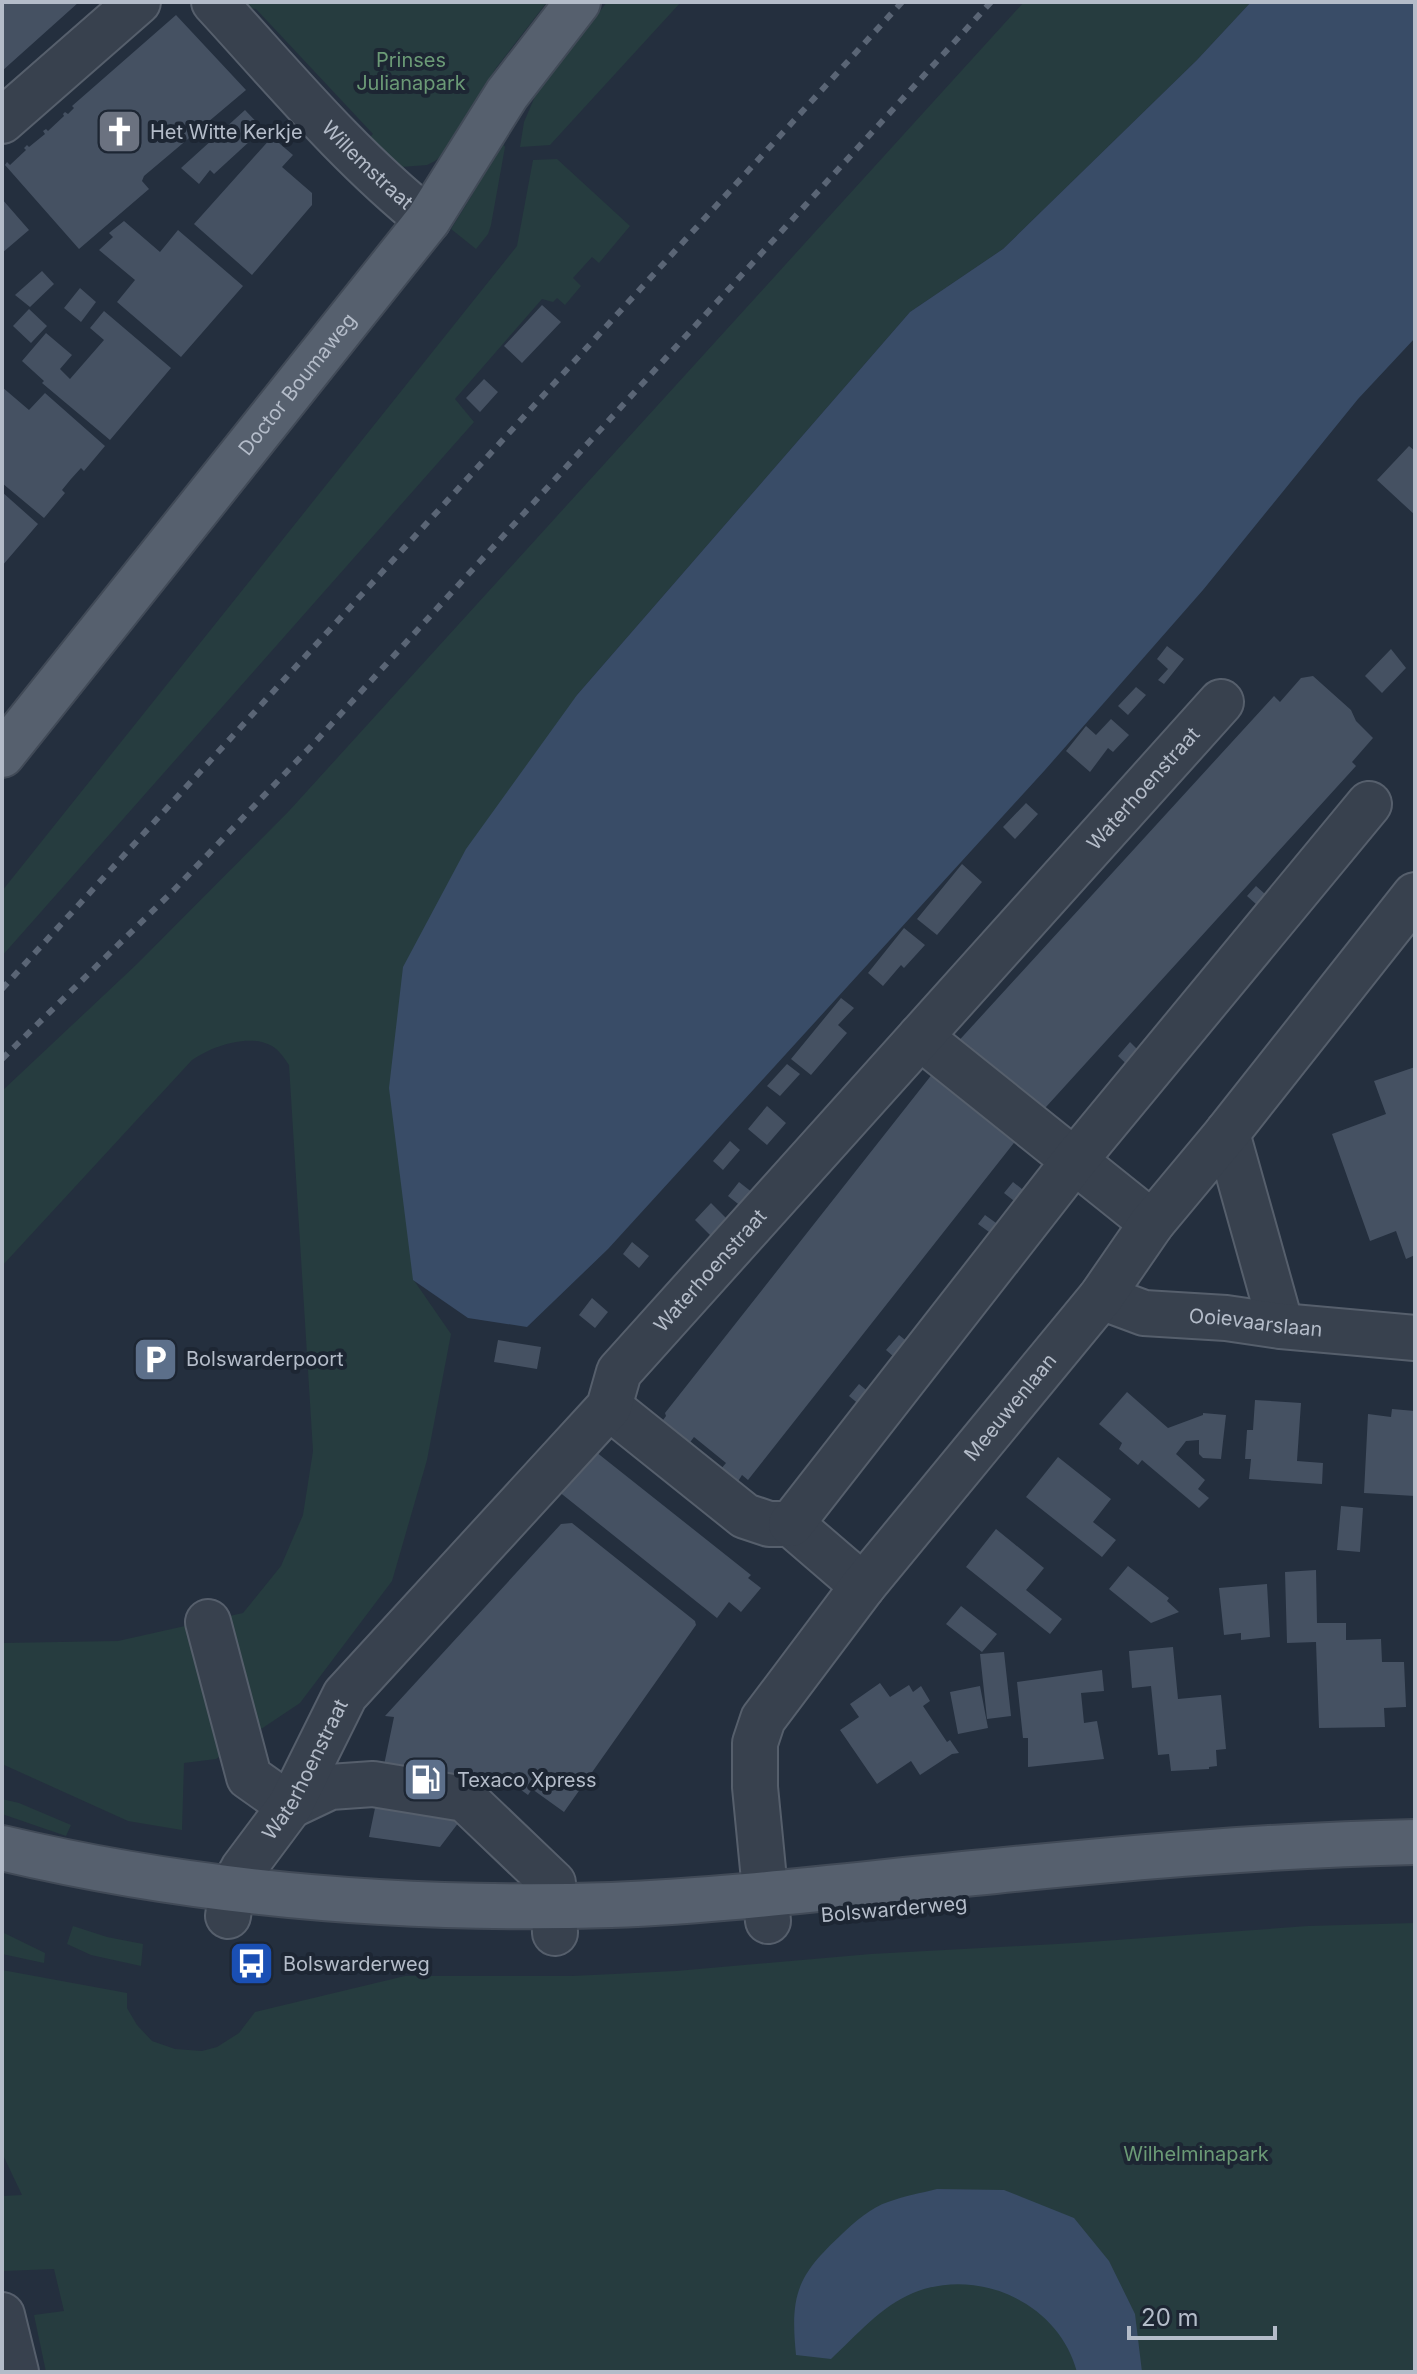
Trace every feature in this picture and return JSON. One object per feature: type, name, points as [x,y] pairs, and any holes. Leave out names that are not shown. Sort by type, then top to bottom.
[{"type":"main road","name":"Doctor Boumaweg","points":[[2,755],[428,220],[507,94],[578,2]]},
{"type":"main road","name":"Bolswarderweg","points":[[2,1848],[128,1875],[234,1891],[384,1929],[555,1919],[657,1931],[766,1908],[1191,1852],[1415,1842]]},
{"type":"main road","name":"Bolswarderweg","points":[[766,1908],[1286,1875],[1415,1872]]},
{"type":"main road","name":"Bolswarderweg","points":[[2,1878],[234,1891]]},
{"type":"street","points":[[2,121],[138,2]]},
{"type":"street","name":"Willemstraat","points":[[214,2],[357,158],[428,220]]},
{"type":"street","name":"Waterhoenstraat","points":[[234,1891],[290,1806],[345,1695],[609,1407],[619,1372],[1221,702]]},
{"type":"street","points":[[791,1524],[1075,1160],[1369,804]]},
{"type":"street","name":"Meeuwenlaan","points":[[766,1908],[755,1787],[755,1743],[763,1719],[863,1586],[1101,1297],[1152,1223],[1415,895]]},
{"type":"street","points":[[920,1037],[1152,1223]]},
{"type":"street","points":[[1227,1133],[1281,1326]]},
{"type":"street","name":"Ooievaarslaan","points":[[1101,1297],[1144,1313],[1226,1318],[1415,1338]]},
{"type":"street","points":[[609,1407],[745,1516],[769,1524],[791,1524],[863,1586]]},
{"type":"street","points":[[208,1622],[249,1777],[290,1806],[330,1787],[373,1784],[465,1799],[553,1883],[555,1919]]},
{"type":"street","points":[[2,2315],[16,2372]]},
{"type":"green space","name":"Prinses Julianapark","points":[[238,2],[547,2],[496,68],[444,153],[427,165],[401,167],[390,162],[367,140],[373,134],[256,9],[244,8]]},
{"type":"green space","points":[[607,2],[681,2],[550,145],[520,147],[524,122],[536,94]]},
{"type":"green space","points":[[1024,2],[1251,2],[1197,60],[1003,249],[910,312],[577,695],[413,1279],[451,1334],[427,1460],[392,1581],[300,1703],[216,1759],[184,1763],[182,1830],[128,1821],[2,1764],[2,1643],[118,1641],[243,1613],[281,1566],[303,1515],[313,1451],[289,1065],[282,1055],[263,1042],[242,1041],[220,1046],[192,1060],[2,1266],[2,1091],[137,964],[289,811]]},
{"type":"green space","points":[[502,142],[505,147],[491,225],[476,249],[451,229],[498,144]]},
{"type":"green space","points":[[557,159],[630,226],[599,263],[592,257],[573,278],[581,286],[565,305],[557,298],[553,302],[542,299],[455,399],[474,422],[2,956],[2,891],[517,246],[533,160]]},
{"type":"green space","points":[[2,1799],[71,1825],[66,1836],[2,1814]]},
{"type":"green space","name":"Wilhelminapark","points":[[1415,1923],[1415,2372],[46,2372],[34,2315],[64,2311],[54,2269],[4,2271],[2,2266],[2,2196],[22,2195],[2,2153],[2,1970],[127,1993],[127,2008],[152,2041],[175,2049],[202,2051],[217,2047],[239,2033],[255,2012],[405,1976],[572,1976],[676,1971],[871,1954],[1308,1926]]},
{"type":"green space","points":[[73,1926],[143,1944],[141,1966],[91,1955],[67,1944]]},
{"type":"green space","points":[[2,1932],[45,1953],[44,1963],[2,1954]]},
{"type":"water","points":[[1251,2],[1415,2],[1415,338],[1358,399],[1203,590],[1045,770],[608,1249],[527,1327],[468,1318],[413,1280],[389,1088],[403,967],[466,849],[577,695],[910,312],[1003,249],[1197,60]]},
{"type":"water","points":[[937,2189],[1004,2190],[1074,2218],[1109,2261],[1135,2314],[1142,2372],[1077,2372],[1067,2348],[1053,2327],[1034,2310],[1013,2296],[964,2284],[938,2286],[901,2299],[869,2322],[831,2359],[796,2355],[796,2301],[800,2287],[815,2262],[852,2225],[876,2207]]},
{"type":"building","points":[[2,2],[79,2],[2,71]]},
{"type":"building","name":"Het Witte Kerkje","points":[[176,15],[246,90],[144,176],[142,181],[149,189],[79,249],[5,165],[7,162],[10,165],[26,150],[27,145],[29,147],[45,134],[43,131],[48,131],[65,112],[68,114],[74,108],[72,106]]},
{"type":"building","points":[[245,110],[263,129],[214,174],[210,170],[199,184],[181,168]]},
{"type":"building","points":[[272,137],[293,155],[282,167],[312,193],[312,205],[252,275],[194,224]]},
{"type":"building","points":[[2,199],[29,230],[2,253]]},
{"type":"building","points":[[124,221],[160,252],[178,230],[243,286],[181,357],[117,302],[135,280],[99,250],[113,237],[109,233]]},
{"type":"building","points":[[42,271],[54,284],[30,307],[15,295]]},
{"type":"building","points":[[80,288],[96,302],[81,322],[64,308]]},
{"type":"building","points":[[542,305],[561,322],[522,363],[504,346]]},
{"type":"building","points":[[29,309],[47,326],[31,343],[13,326]]},
{"type":"building","points":[[104,311],[171,368],[110,440],[42,383],[44,381],[22,361],[46,333],[72,355],[60,369],[70,379],[104,340],[90,328]]},
{"type":"building","points":[[484,379],[498,392],[480,412],[466,398]]},
{"type":"building","points":[[2,387],[29,410],[45,393],[105,446],[84,471],[81,468],[71,479],[62,490],[65,493],[44,518],[2,483]]},
{"type":"building","points":[[1409,446],[1415,451],[1415,515],[1377,480]]},
{"type":"building","points":[[2,492],[38,524],[2,566]]},
{"type":"building","points":[[1167,646],[1184,659],[1164,684],[1158,680],[1168,669],[1157,659]]},
{"type":"building","points":[[1391,649],[1406,668],[1382,693],[1365,676]]},
{"type":"building","points":[[1313,676],[1351,710],[1356,721],[1373,738],[1352,762],[1356,766],[1036,1118],[954,1046],[1274,696],[1280,702],[1301,678]]},
{"type":"building","points":[[1136,687],[1146,695],[1128,715],[1118,706]]},
{"type":"building","points":[[1111,719],[1129,735],[1113,752],[1108,748],[1090,772],[1066,751],[1086,726],[1096,735]]},
{"type":"building","points":[[1026,803],[1038,814],[1015,839],[1003,827]]},
{"type":"building","points":[[962,864],[982,882],[937,935],[917,919]]},
{"type":"building","points":[[1256,886],[1275,903],[1266,913],[1247,896]]},
{"type":"building","points":[[904,928],[925,945],[904,968],[901,965],[883,986],[868,973]]},
{"type":"building","points":[[841,998],[854,1008],[838,1025],[847,1033],[811,1075],[791,1059]]},
{"type":"building","points":[[1130,1042],[1146,1058],[1134,1071],[1118,1056]]},
{"type":"building","points":[[787,1064],[800,1074],[780,1096],[767,1086]]},
{"type":"building","points":[[1415,1067],[1415,1255],[1406,1259],[1396,1231],[1370,1241],[1332,1134],[1386,1114],[1374,1081]]},
{"type":"building","points":[[937,1068],[1021,1134],[748,1480],[742,1475],[737,1483],[720,1470],[726,1463],[694,1437],[685,1449],[657,1428],[665,1413]]},
{"type":"building","points":[[767,1106],[786,1123],[767,1145],[748,1129]]},
{"type":"building","points":[[730,1141],[740,1150],[723,1170],[713,1161]]},
{"type":"building","points":[[739,1182],[753,1193],[742,1207],[728,1196]]},
{"type":"building","points":[[1013,1182],[1032,1197],[1023,1208],[1004,1193]]},
{"type":"building","points":[[711,1203],[729,1221],[713,1238],[695,1220]]},
{"type":"building","points":[[985,1215],[1003,1228],[996,1237],[978,1224]]},
{"type":"building","points":[[632,1242],[649,1256],[639,1268],[623,1254]]},
{"type":"building","points":[[592,1298],[608,1312],[595,1328],[579,1315]]},
{"type":"building","points":[[899,1335],[914,1347],[901,1363],[886,1350]]},
{"type":"building","points":[[498,1340],[541,1347],[537,1369],[494,1362]]},
{"type":"building","points":[[859,1384],[876,1398],[866,1410],[849,1396]]},
{"type":"building","points":[[1127,1392],[1168,1428],[1203,1413],[1226,1415],[1221,1459],[1203,1458],[1199,1454],[1199,1440],[1186,1441],[1176,1454],[1205,1480],[1198,1489],[1209,1498],[1199,1508],[1142,1460],[1138,1465],[1119,1449],[1122,1443],[1099,1424]]},
{"type":"building","points":[[1255,1400],[1301,1403],[1297,1461],[1323,1463],[1322,1484],[1249,1479],[1251,1459],[1245,1459],[1247,1430],[1253,1430]]},
{"type":"building","points":[[1392,1409],[1415,1411],[1415,1496],[1364,1493],[1368,1414],[1391,1417]]},
{"type":"building","points":[[591,1448],[751,1575],[748,1578],[761,1588],[741,1612],[729,1602],[717,1618],[558,1491]]},
{"type":"building","points":[[1058,1457],[1111,1499],[1093,1522],[1116,1540],[1102,1557],[1026,1497]]},
{"type":"building","points":[[1341,1506],[1363,1508],[1360,1552],[1337,1550]]},
{"type":"building","points":[[572,1523],[695,1621],[696,1625],[564,1812],[532,1789],[528,1795],[497,1772],[440,1847],[369,1837],[394,1717],[385,1716],[561,1524]]},
{"type":"building","points":[[996,1529],[1044,1568],[1026,1590],[1062,1619],[1050,1634],[966,1567]]},
{"type":"building","points":[[1128,1566],[1169,1598],[1167,1601],[1179,1612],[1151,1623],[1109,1589]]},
{"type":"building","points":[[1316,1570],[1317,1623],[1346,1623],[1346,1640],[1381,1639],[1382,1662],[1404,1662],[1406,1707],[1384,1708],[1385,1727],[1319,1728],[1316,1642],[1287,1643],[1285,1572]]},
{"type":"building","points":[[1267,1584],[1270,1637],[1241,1640],[1241,1633],[1224,1635],[1219,1588]]},
{"type":"building","points":[[961,1606],[997,1634],[982,1652],[946,1624]]},
{"type":"building","points":[[1173,1647],[1178,1699],[1221,1695],[1226,1749],[1216,1750],[1217,1766],[1209,1769],[1171,1771],[1169,1754],[1158,1755],[1151,1686],[1132,1688],[1129,1651]]},
{"type":"building","points":[[1004,1652],[1011,1716],[987,1719],[980,1654]]},
{"type":"building","points":[[1102,1670],[1104,1691],[1081,1693],[1084,1723],[1097,1721],[1104,1759],[1028,1767],[1028,1738],[1023,1738],[1017,1682]]},
{"type":"building","points":[[880,1683],[890,1697],[909,1685],[913,1692],[921,1686],[930,1701],[923,1706],[947,1742],[950,1740],[959,1753],[952,1754],[920,1775],[911,1761],[877,1784],[840,1730],[859,1717],[850,1704]]},
{"type":"building","points":[[980,1686],[988,1728],[958,1734],[950,1692]]},
{"type":"railway","points":[[2,989],[902,2]]},
{"type":"railway","points":[[2,1059],[174,890],[316,741],[991,2]]},
{"type":"place","name":"Het Witte Kerkje","points":[[119,132]]},
{"type":"place","name":"Bolswarderpoort","points":[[155,1359]]},
{"type":"place","name":"Texaco Xpress","points":[[426,1780]]},
{"type":"place","name":"Bolswarderweg","points":[[252,1964]]}]
